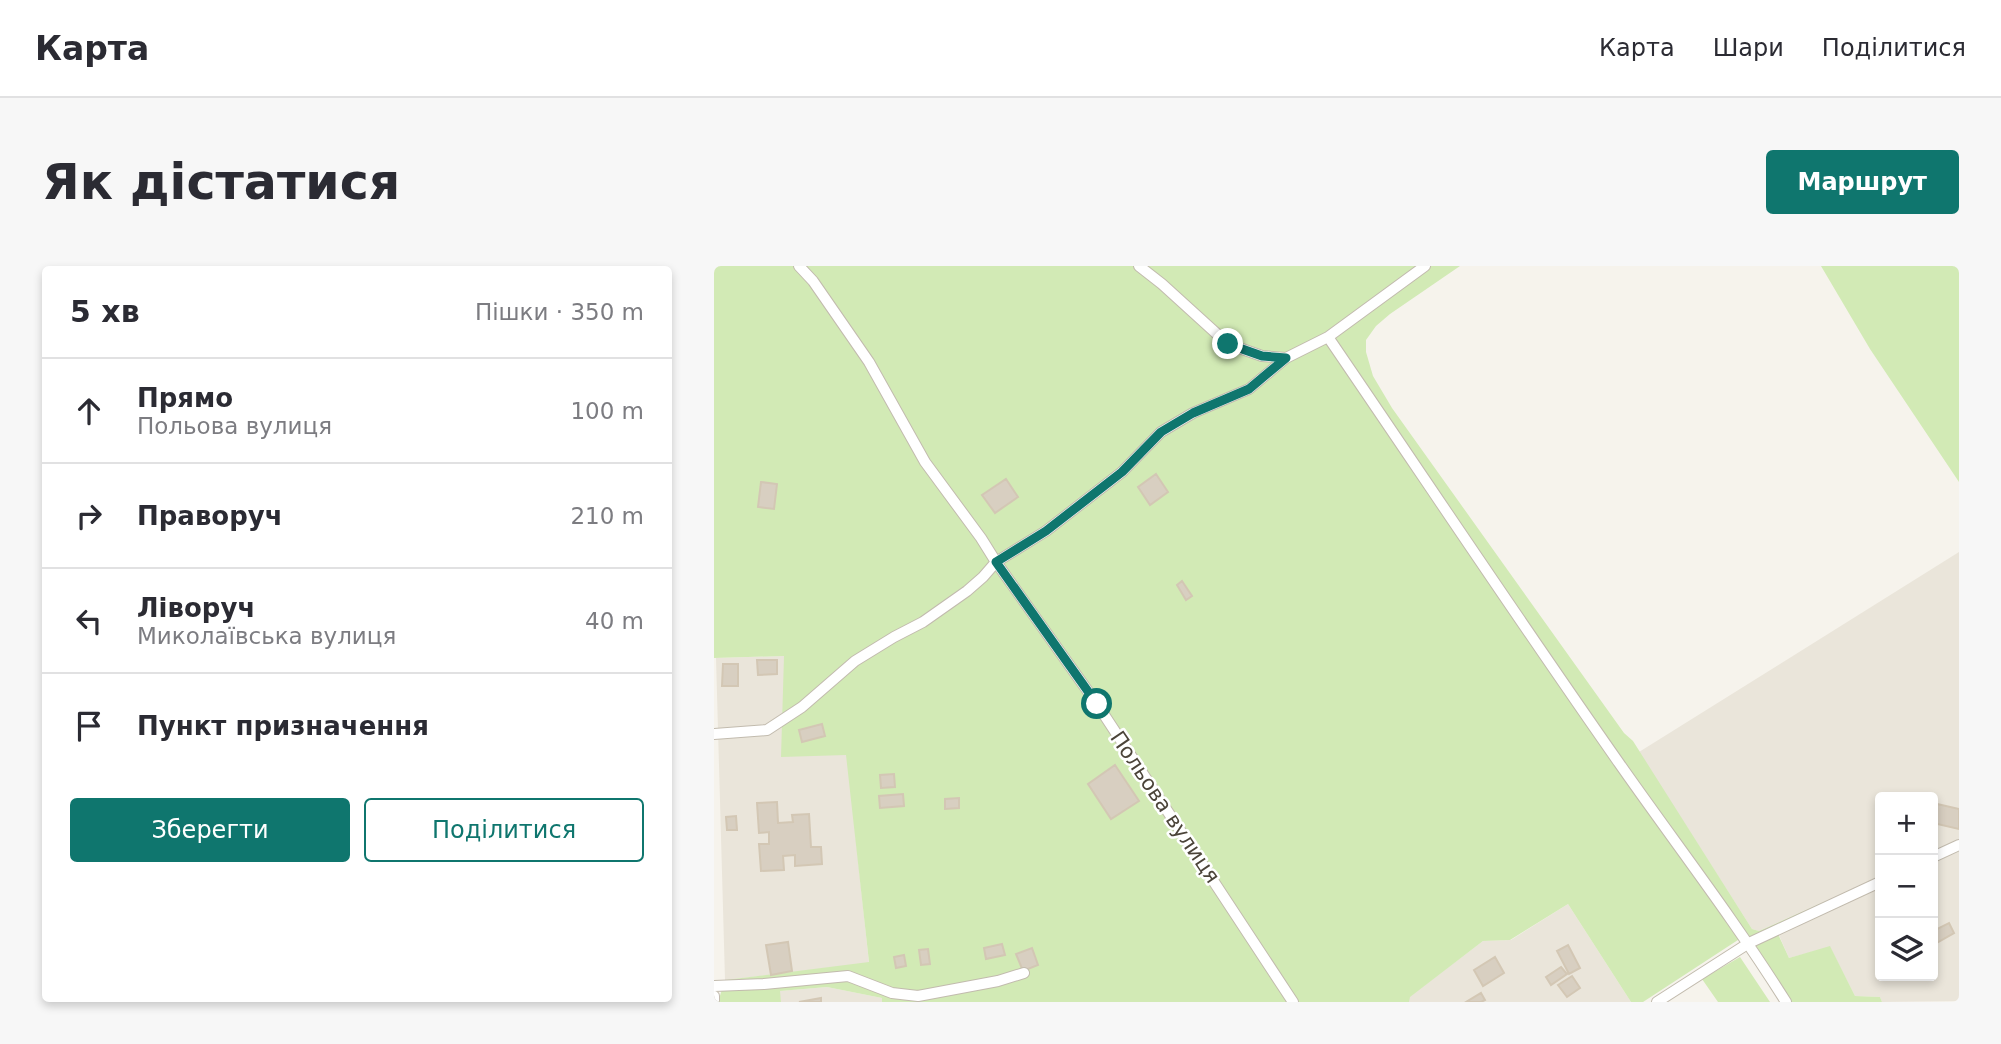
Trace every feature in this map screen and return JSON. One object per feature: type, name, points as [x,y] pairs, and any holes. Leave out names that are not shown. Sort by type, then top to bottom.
[{"type":"street","name":"Польова вулиця","points":[[799,266],[813,281],[869,362],[925,462],[1097,704],[1293,1002]]},
{"type":"street","points":[[1139,266],[1228,344],[1262,356],[1286,358]]},
{"type":"street","points":[[714,734],[767,730],[802,707],[855,661],[894,636],[923,622],[967,591],[996,562],[1046,531],[1122,472],[1161,432],[1193,413],[1249,389],[1286,358],[1328,337],[1425,266]]},
{"type":"street","points":[[1328,337],[1619,764],[1749,943],[1786,1002]]},
{"type":"street","points":[[1937,855],[1959,845]]},
{"type":"street","points":[[1657,1002],[1749,943],[1875,883]]},
{"type":"street","points":[[714,986],[848,976],[892,993],[918,996],[998,981],[1024,973]]},
{"type":"street","points":[[714,996],[715,1002]]},
{"type":"shaded area","points":[[1959,552],[1959,840],[1938,850],[1938,792],[1875,792],[1875,879],[1759,931],[1752,929],[1639,752]]},
{"type":"shaded area","points":[[784,656],[847,755],[869,963],[725,980],[716,658]]},
{"type":"shaded area","points":[[1959,850],[1959,1001],[1882,1002],[1880,997],[1855,996],[1830,947],[1789,958],[1778,933],[1875,889],[1875,981],[1938,981],[1938,860]]},
{"type":"shaded area","points":[[1568,904],[1631,1002],[1409,1002],[1409,997],[1483,941],[1511,940]]},
{"type":"shaded area","points":[[827,987],[882,998],[882,1002],[781,1002],[779,991]]},
{"type":"green space","points":[[714,266],[1460,266],[1376,326],[1366,340],[1366,352],[1373,376],[1392,408],[1624,733],[1633,741],[1752,929],[1759,931],[1875,879],[1778,934],[1789,958],[1830,946],[1855,996],[1880,997],[1882,1002],[1785,1002],[1741,938],[1643,1002],[1631,1002],[1568,904],[1510,940],[1483,941],[1410,997],[1409,1002],[882,1002],[882,998],[827,987],[780,991],[781,1002],[718,1002],[725,980],[869,962],[846,755],[781,757],[784,656],[714,658]]},
{"type":"green space","points":[[1821,266],[1959,266],[1959,482],[1870,349]]},
{"type":"green space","points":[[1740,957],[1770,1002],[1718,1002],[1702,979]]},
{"type":"building","points":[[1156,474],[1168,492],[1150,505],[1138,487]]},
{"type":"building","points":[[1006,479],[1018,497],[995,513],[982,495]]},
{"type":"building","points":[[761,482],[777,484],[774,509],[758,507]]},
{"type":"building","points":[[1182,581],[1192,596],[1186,600],[1177,585]]},
{"type":"building","points":[[757,660],[777,660],[777,674],[758,675]]},
{"type":"building","points":[[723,664],[738,664],[738,686],[722,686]]},
{"type":"building","points":[[822,724],[825,736],[802,742],[799,730]]},
{"type":"building","points":[[1115,765],[1139,801],[1111,819],[1088,784]]},
{"type":"building","points":[[894,774],[895,787],[881,788],[880,775]]},
{"type":"building","points":[[903,794],[904,806],[880,808],[879,796]]},
{"type":"building","points":[[959,798],[959,808],[945,809],[945,799]]},
{"type":"building","points":[[777,802],[778,823],[793,822],[792,815],[809,814],[811,847],[821,847],[822,864],[795,866],[795,855],[783,856],[784,870],[761,871],[759,844],[769,844],[769,832],[759,833],[757,803]]},
{"type":"building","points":[[1938,804],[1959,809],[1959,829],[1938,824]]},
{"type":"building","points":[[736,816],[737,830],[727,830],[726,817]]},
{"type":"building","points":[[1949,923],[1954,933],[1938,942],[1938,928]]},
{"type":"building","points":[[788,942],[792,971],[771,975],[766,945]]},
{"type":"building","points":[[1002,944],[1005,955],[986,959],[984,948]]},
{"type":"building","points":[[1568,945],[1580,968],[1569,974],[1557,951]]},
{"type":"building","points":[[1032,948],[1038,965],[1023,971],[1016,954]]},
{"type":"building","points":[[928,949],[930,964],[921,965],[919,950]]},
{"type":"building","points":[[904,955],[906,966],[896,968],[894,957]]},
{"type":"building","points":[[1495,957],[1504,973],[1483,986],[1474,970]]},
{"type":"building","points":[[1561,967],[1567,974],[1551,985],[1546,977]]},
{"type":"building","points":[[1572,976],[1580,988],[1567,997],[1558,985]]},
{"type":"building","points":[[1481,993],[1485,1000],[1466,1002]]},
{"type":"building","points":[[821,998],[821,1002],[799,1002]]},
{"type":"route","points":[[1097,704],[996,562],[1046,531],[1122,472],[1161,432],[1193,413],[1249,389],[1286,358],[1262,356],[1228,344]]}]
